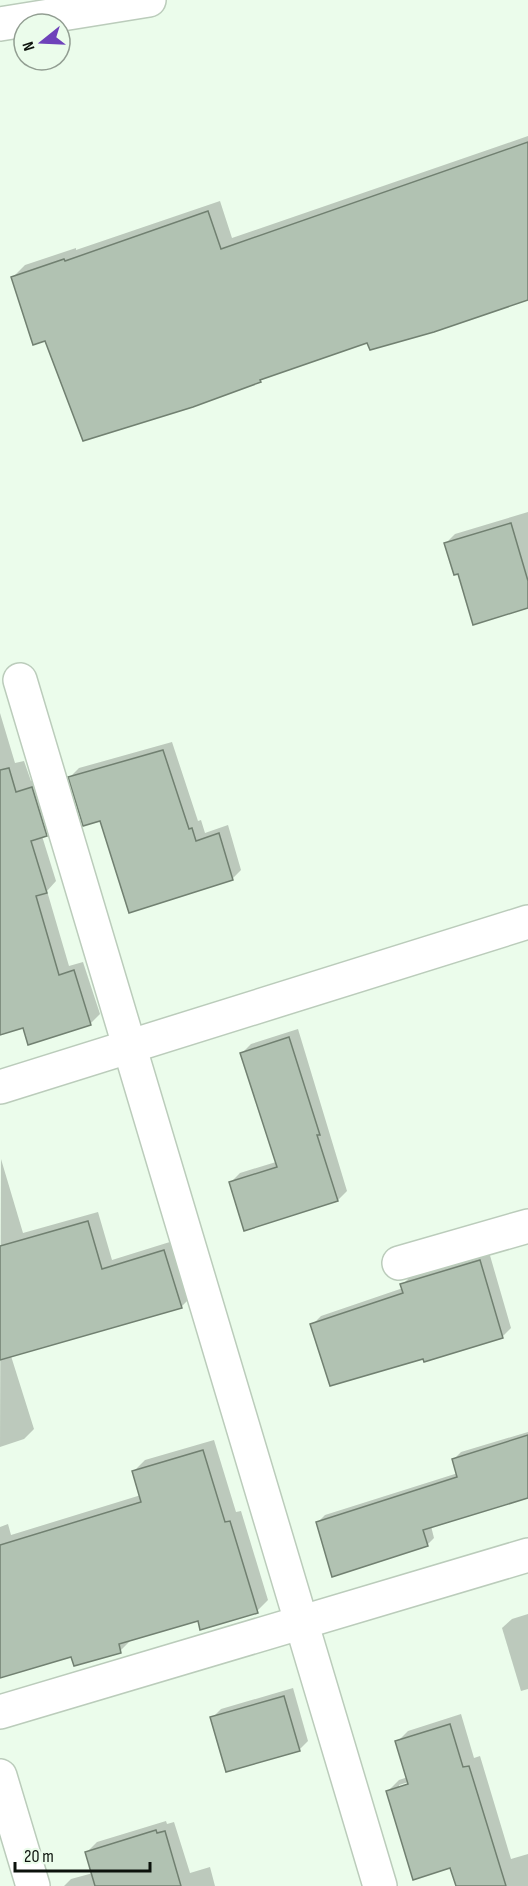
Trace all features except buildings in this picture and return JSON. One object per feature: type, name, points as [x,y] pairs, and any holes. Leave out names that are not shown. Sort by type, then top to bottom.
[{"type":"main road","points":[[0,24],[149,0]]},
{"type":"main road","points":[[20,680],[380,1886]]},
{"type":"main road","points":[[0,1087],[528,922]]},
{"type":"main road","points":[[399,1263],[528,1226]]},
{"type":"main road","points":[[0,1712],[528,1555]]},
{"type":"main road","points":[[0,1776],[33,1886]]}]
